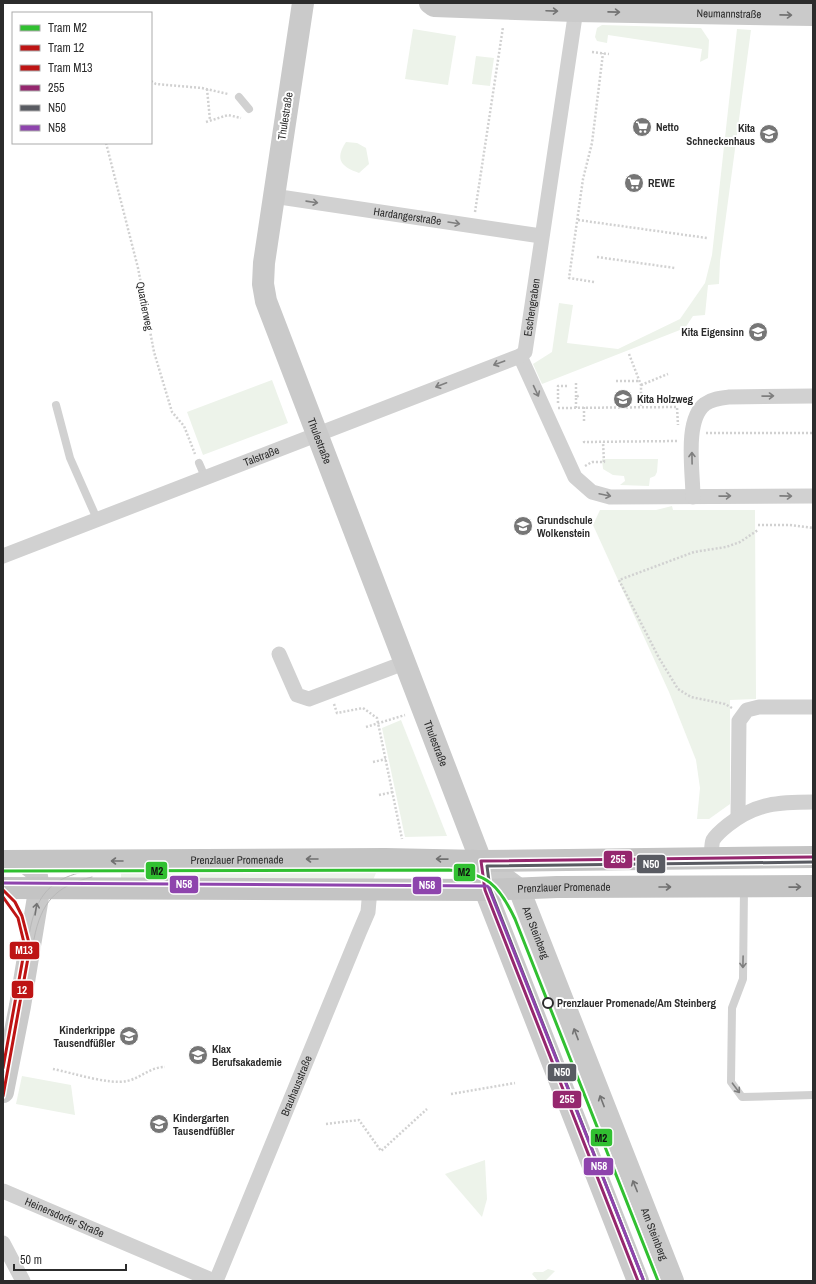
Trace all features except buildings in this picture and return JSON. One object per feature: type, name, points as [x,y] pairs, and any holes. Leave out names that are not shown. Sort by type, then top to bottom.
[{"type":"main road","name":"Prenzlauer Promenade","points":[[13,861],[385,859],[481,861],[813,857]]},
{"type":"main road","name":"Prenzlauer Promenade","points":[[3,888],[485,890],[813,886]]},
{"type":"street","name":"Thulestraße","points":[[303,3],[273,196],[264,263],[264,293],[316,434],[481,861]]},
{"type":"street","name":"Neumannstraße","points":[[430,3],[434,6],[576,7],[813,15]]},
{"type":"street","name":"Eschengraben","points":[[520,356],[525,352],[576,7]]},
{"type":"street","name":"Hardangerstraße","points":[[273,196],[542,236]]},
{"type":"street","name":"Talstraße","points":[[3,556],[97,519],[202,470],[316,434],[520,356]]},
{"type":"street","points":[[520,356],[576,476],[592,492],[610,497],[813,496]]},
{"type":"street","points":[[693,497],[685,434],[692,429],[697,414],[705,404],[716,398],[729,397],[813,396]]},
{"type":"street","points":[[279,654],[297,695],[309,699],[404,663]]},
{"type":"street","points":[[738,817],[739,721],[747,710],[759,707],[813,707]]},
{"type":"street","points":[[711,859],[713,840],[723,829],[738,817],[760,806],[785,802],[813,802]]},
{"type":"street","points":[[3,1092],[22,998],[39,888],[36,871],[13,861]]},
{"type":"street","points":[[481,861],[518,889]]},
{"type":"street","points":[[481,861],[485,890],[638,1281]]},
{"type":"street","name":"Brauhausstraße","points":[[215,1281],[368,912],[370,889]]},
{"type":"street","name":"Am Steinberg","points":[[518,889],[673,1281]]},
{"type":"street","name":"Heinersdorfer Straße","points":[[3,1191],[215,1281]]},
{"type":"street","points":[[3,1243],[22,1281]]},
{"type":"lane","points":[[239,97],[249,109]]},
{"type":"lane","points":[[56,405],[70,458],[97,519]]},
{"type":"lane","points":[[744,887],[743,979],[732,1008],[731,1082],[742,1097],[813,1095]]},
{"type":"path","points":[[474,216],[503,26]]},
{"type":"path","points":[[592,52],[609,54]]},
{"type":"path","points":[[594,282],[569,278],[584,179],[592,143],[603,53]]},
{"type":"path","points":[[152,82],[156,84],[207,89],[239,97]]},
{"type":"path","points":[[207,89],[210,120]]},
{"type":"path","points":[[206,122],[228,116],[248,119]]},
{"type":"path","name":"Quartierweg","points":[[106,144],[138,268],[156,360],[172,412],[184,426],[202,470]]},
{"type":"path","points":[[578,220],[707,238]]},
{"type":"path","points":[[642,229],[642,234]]},
{"type":"path","points":[[680,240],[681,234]]},
{"type":"path","points":[[597,257],[675,268]]},
{"type":"path","points":[[629,354],[641,386],[641,407]]},
{"type":"path","points":[[641,386],[668,374]]},
{"type":"path","points":[[616,381],[639,381]]},
{"type":"path","points":[[576,382],[576,408]]},
{"type":"path","points":[[558,408],[558,386],[568,386]]},
{"type":"path","points":[[576,397],[580,395]]},
{"type":"path","points":[[584,407],[584,423]]},
{"type":"path","points":[[554,408],[678,407],[676,419],[678,429]]},
{"type":"path","points":[[584,441],[678,441],[685,434],[813,433]]},
{"type":"path","points":[[582,468],[592,462],[604,462],[603,442]]},
{"type":"path","points":[[758,525],[790,525],[813,528]]},
{"type":"path","points":[[744,714],[725,704],[691,697],[678,688],[659,658],[619,580],[694,552],[726,547],[740,542],[758,530]]},
{"type":"path","points":[[330,690],[336,713],[363,708],[377,718],[402,839]]},
{"type":"path","points":[[366,727],[405,715]]},
{"type":"path","points":[[372,762],[386,759]]},
{"type":"path","points":[[379,795],[393,792]]},
{"type":"path","points":[[53,1069],[116,1082],[128,1081],[154,1068],[165,1067]]},
{"type":"path","points":[[451,1094],[515,1083]]},
{"type":"path","points":[[326,1124],[359,1120],[382,1151],[427,1109]]},
{"type":"shaded area","points":[[602,25],[701,28],[709,40],[708,58],[700,62],[702,49],[608,35],[607,43],[597,41],[595,37],[597,28]]},
{"type":"shaded area","points":[[413,29],[456,36],[448,85],[405,79]]},
{"type":"shaded area","points":[[737,29],[751,30],[720,261],[719,284],[708,285],[705,315],[693,316],[685,328],[542,384],[533,364],[552,352],[559,303],[573,305],[567,343],[618,349],[680,319],[705,283],[712,255]]},
{"type":"shaded area","points":[[476,56],[494,58],[490,86],[472,84]]},
{"type":"shaded area","points":[[346,142],[357,143],[366,148],[369,164],[359,173],[344,165],[340,158],[342,148]]},
{"type":"shaded area","points":[[272,380],[288,423],[203,455],[187,412]]},
{"type":"shaded area","points":[[602,459],[658,459],[657,472],[655,476],[650,478],[649,486],[620,485],[625,481],[624,476],[613,475],[603,469]]},
{"type":"shaded area","points":[[672,506],[673,510],[755,510],[756,699],[730,700],[730,804],[709,819],[697,819],[700,788],[696,760],[669,692],[593,525],[600,510],[656,510]]},
{"type":"shaded area","points":[[401,720],[447,836],[405,837],[382,728]]},
{"type":"shaded area","points":[[379,866],[373,880],[121,880],[121,868]]},
{"type":"shaded area","points":[[22,1076],[71,1085],[75,1115],[16,1104]]},
{"type":"shaded area","points":[[485,1160],[487,1199],[482,1217],[445,1174]]},
{"type":"shaded area","points":[[548,1269],[555,1271],[545,1281],[538,1281],[532,1274],[534,1272],[543,1272]]},
{"type":"tram line","points":[[25,962],[30,928],[34,913],[40,900],[48,889],[59,881],[74,874],[94,870]]},
{"type":"tram line","name":"M2","points":[[3,871],[449,870],[473,874],[490,883],[503,897],[515,919],[658,1281]]},
{"type":"tram line","points":[[34,939],[41,915],[52,898],[68,885],[92,877]]},
{"type":"tram line","name":"12","points":[[3,890],[15,902],[22,916],[30,947],[3,1096]]},
{"type":"tram line","name":"M13","points":[[3,897],[18,918],[25,947],[3,1068]]},
{"type":"tram line","points":[[27,973],[30,957]]},
{"type":"transit line","name":"255","points":[[638,1281],[485,890],[481,861],[813,857]]},
{"type":"transit line","name":"N50","points":[[643,1279],[490,889],[487,866],[813,862]]},
{"type":"transit line","name":"N58","points":[[3,883],[488,886],[643,1279]]},
{"type":"place","name":"Netto","points":[[642,127]]},
{"type":"place","name":"Kita Schneckenhaus","points":[[769,134]]},
{"type":"place","name":"REWE","points":[[634,183]]},
{"type":"place","name":"Kita Eigensinn","points":[[758,332]]},
{"type":"place","name":"Kita Holzweg","points":[[623,399]]},
{"type":"place","name":"Grundschule Wolkenstein","points":[[523,526]]},
{"type":"place","name":"Prenzlauer Promenade/Am Steinberg","points":[[548,1003]]},
{"type":"place","name":"Kinderkrippe Tausendfüßler","points":[[129,1036]]},
{"type":"place","name":"Klax Berufsakademie","points":[[198,1055]]},
{"type":"place","name":"Kindergarten Tausendfüßler","points":[[159,1124]]}]
